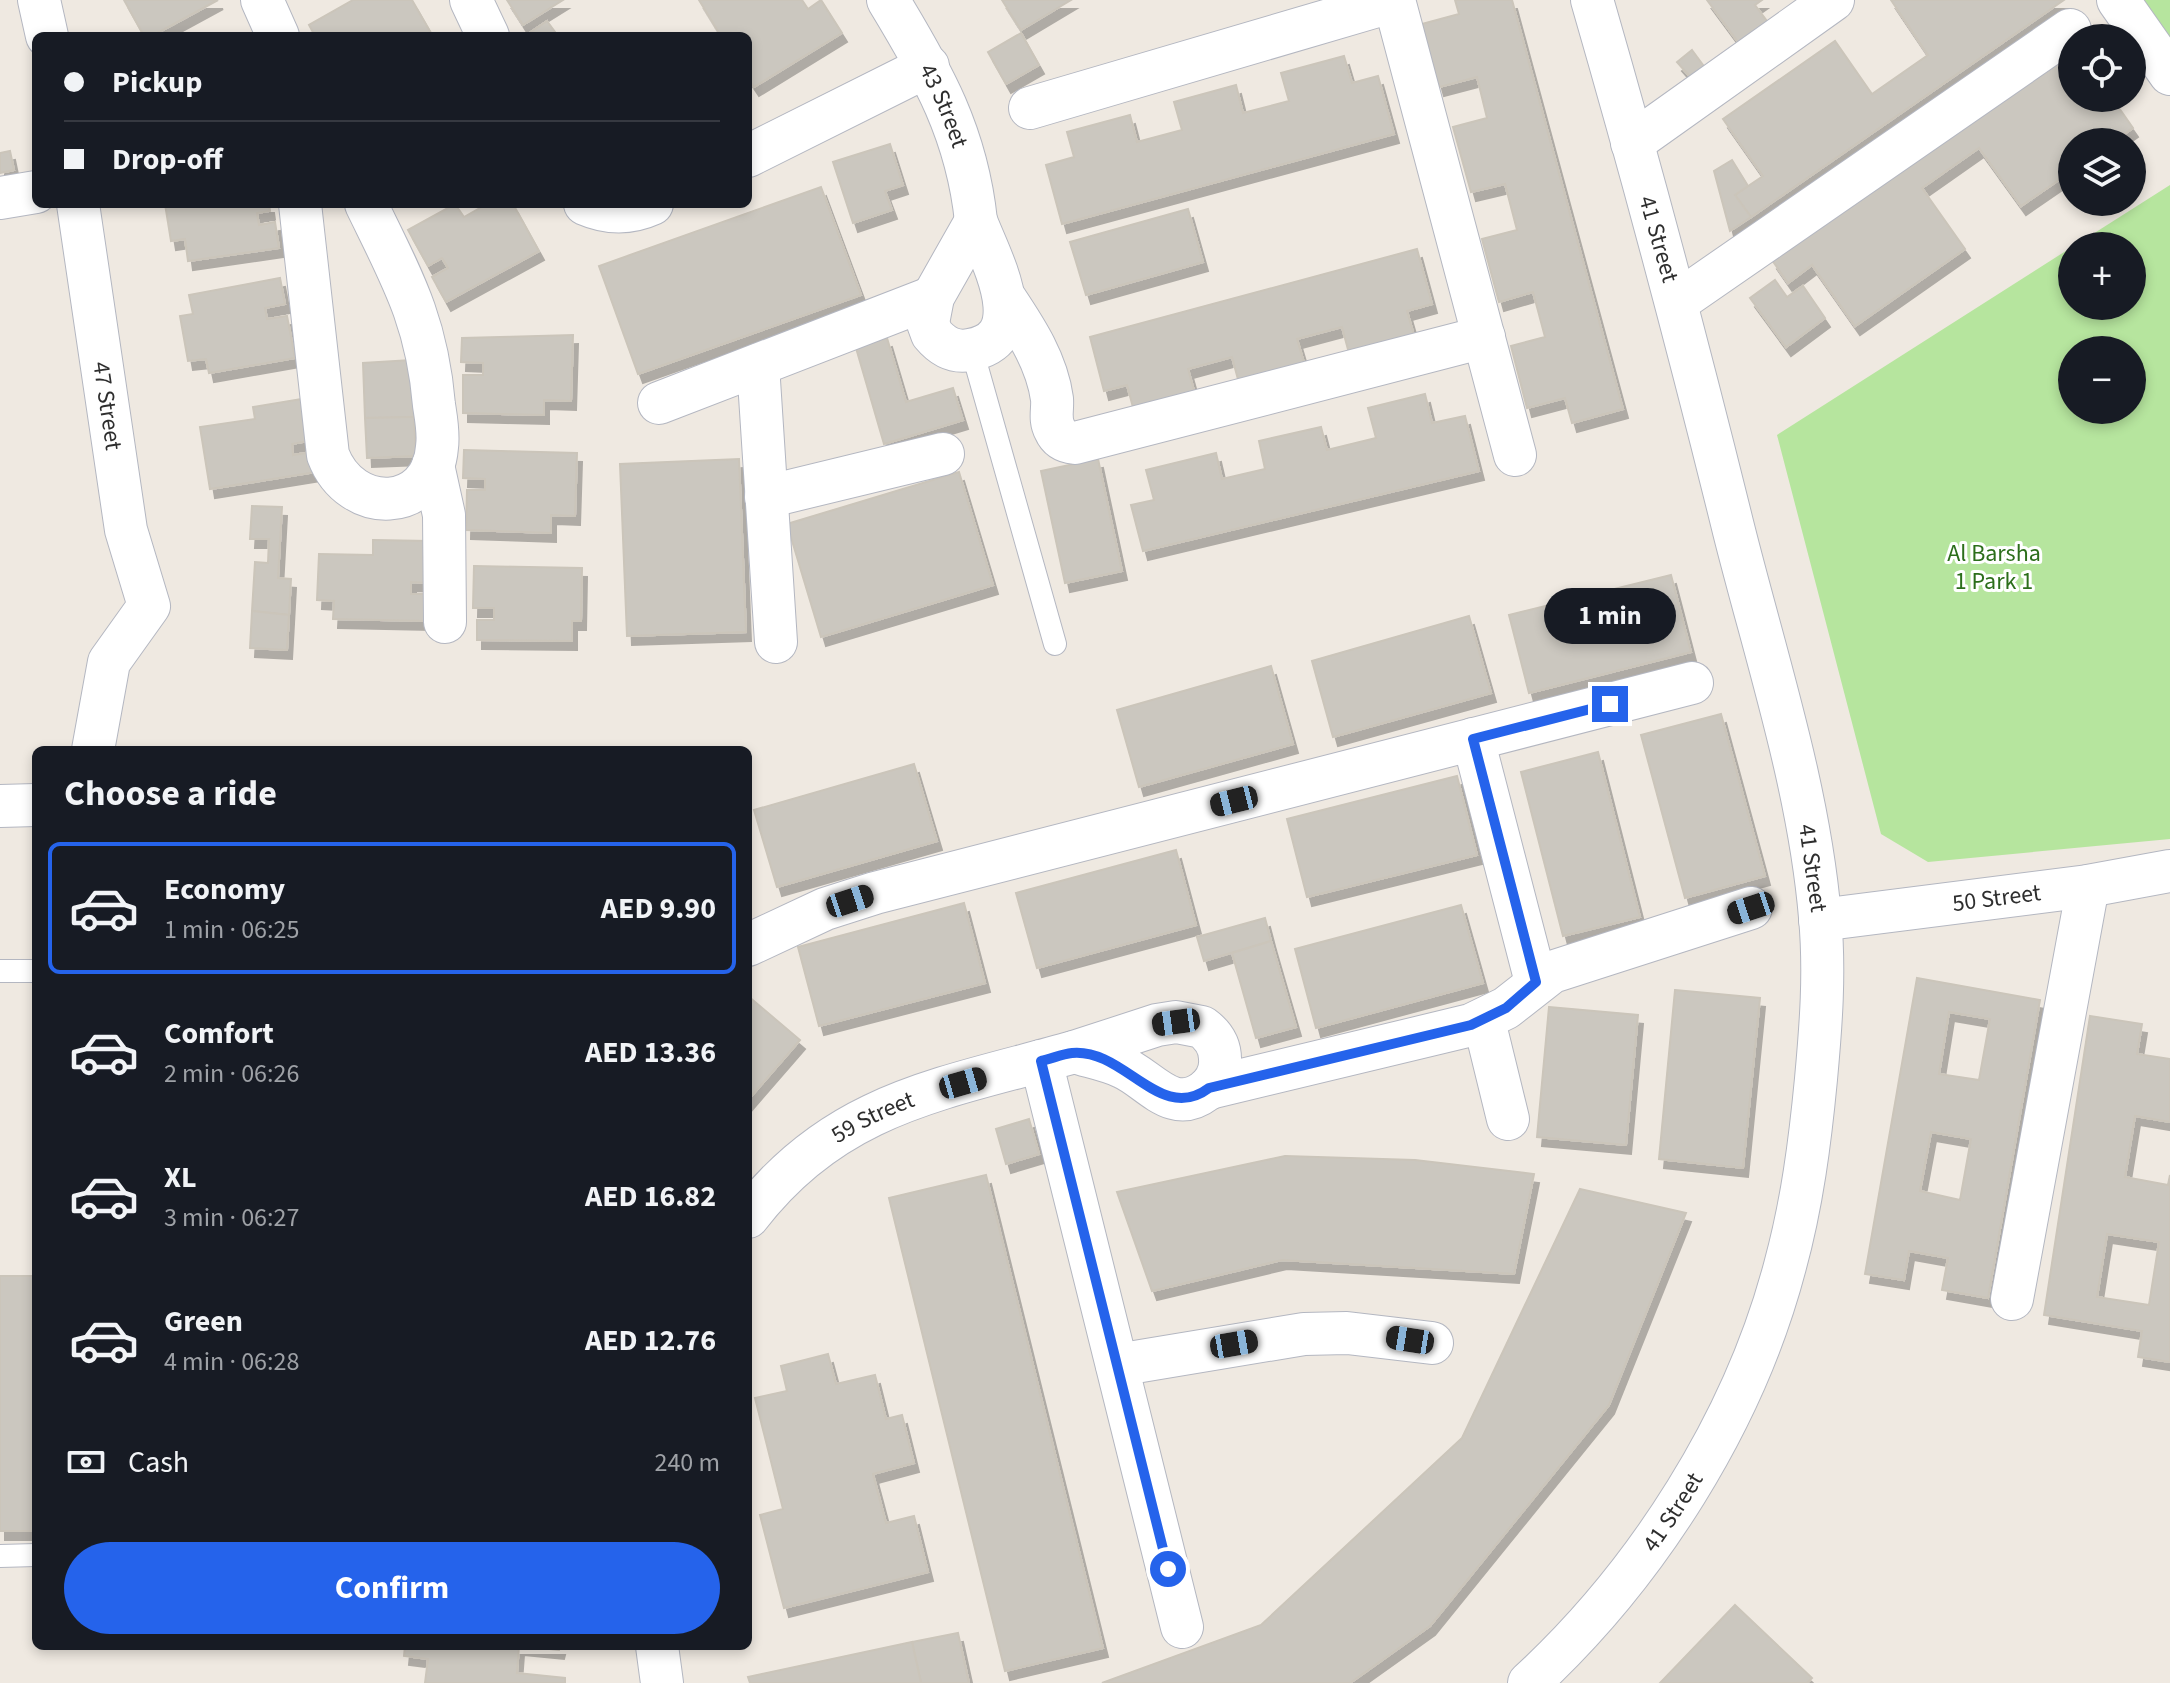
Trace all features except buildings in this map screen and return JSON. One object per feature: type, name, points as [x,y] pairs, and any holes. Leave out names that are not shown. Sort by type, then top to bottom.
[{"type":"street","points":[[39,0],[46,32]]},
{"type":"street","points":[[262,0],[276,32]]},
{"type":"street","points":[[471,0],[486,32]]},
{"type":"street","name":"43 Street","points":[[888,0],[928,66],[958,129],[967,159],[976,221],[1006,307],[1034,344],[1052,398],[1051,418],[1059,437],[1067,442],[1084,442],[1484,337]]},
{"type":"street","points":[[1030,108],[1394,0],[1515,455]]},
{"type":"street","name":"41 Street","points":[[1529,1683],[1609,1599],[1647,1549],[1704,1458],[1762,1335],[1787,1257],[1811,1137],[1822,1019],[1820,920],[1805,816],[1677,302],[1592,0]]},
{"type":"street","points":[[1632,143],[1833,0]]},
{"type":"street","points":[[2133,5],[2170,74]]},
{"type":"street","points":[[1677,302],[2058,38]]},
{"type":"street","points":[[752,154],[928,66]]},
{"type":"street","points":[[0,198],[32,193]]},
{"type":"street","name":"47 Street","points":[[79,208],[126,530],[149,606],[109,662],[94,746]]},
{"type":"street","points":[[300,208],[328,455],[334,471],[345,485],[360,494],[394,498],[425,480],[433,465]]},
{"type":"street","points":[[368,208],[425,334],[437,431],[433,465],[444,515],[445,622]]},
{"type":"street","points":[[596,208],[607,212],[629,212],[640,208]]},
{"type":"street","points":[[976,221],[933,297],[928,323],[932,334],[950,349],[972,350],[993,339],[1006,307]]},
{"type":"street","points":[[659,403],[933,297]]},
{"type":"street","points":[[758,365],[776,642]]},
{"type":"street","points":[[766,497],[943,454]]},
{"type":"street","points":[[752,943],[825,909],[875,893],[1692,683]]},
{"type":"street","points":[[1473,739],[1536,982]]},
{"type":"street","points":[[0,806],[32,805]]},
{"type":"street","name":"50 Street","points":[[1820,920],[2088,886],[2170,871]]},
{"type":"street","points":[[2012,1299],[2088,886]]},
{"type":"street","points":[[1182,1627],[1117,1365],[1058,1057],[1119,1066],[1166,1097],[1189,1099],[1209,1088],[1484,1021],[1517,1001],[1536,982],[1552,972],[1751,908]]},
{"type":"street","points":[[1484,1021],[1508,1119]]},
{"type":"street","name":"59 Street","points":[[752,1212],[768,1190],[810,1151],[858,1120],[911,1098],[1058,1057],[1157,1025],[1189,1023],[1209,1033],[1219,1050],[1219,1070],[1209,1088]]},
{"type":"street","points":[[1117,1365],[1304,1334],[1347,1333],[1432,1343]]},
{"type":"street","points":[[658,1650],[662,1683]]},
{"type":"lane","points":[[972,350],[1055,644]]},
{"type":"lane","points":[[0,971],[32,971]]},
{"type":"lane","points":[[0,1556],[32,1555]]},
{"type":"green space","points":[[2110,0],[2170,0],[2170,89],[2146,53],[2146,24],[2126,24]]},
{"type":"green space","name":"Al Barsha 1 Park 1","points":[[2170,185],[2170,839],[1928,862],[1881,834],[1777,435],[2058,256],[2058,320],[2146,320],[2146,232],[2096,232],[2121,216],[2146,216],[2146,200]]},
{"type":"route","points":[[1168,1569],[1041,1061],[1074,1052],[1128,1070],[1166,1097],[1189,1099],[1209,1088],[1471,1025],[1495,1015],[1517,1001],[1536,982],[1473,739],[1610,704]]}]
